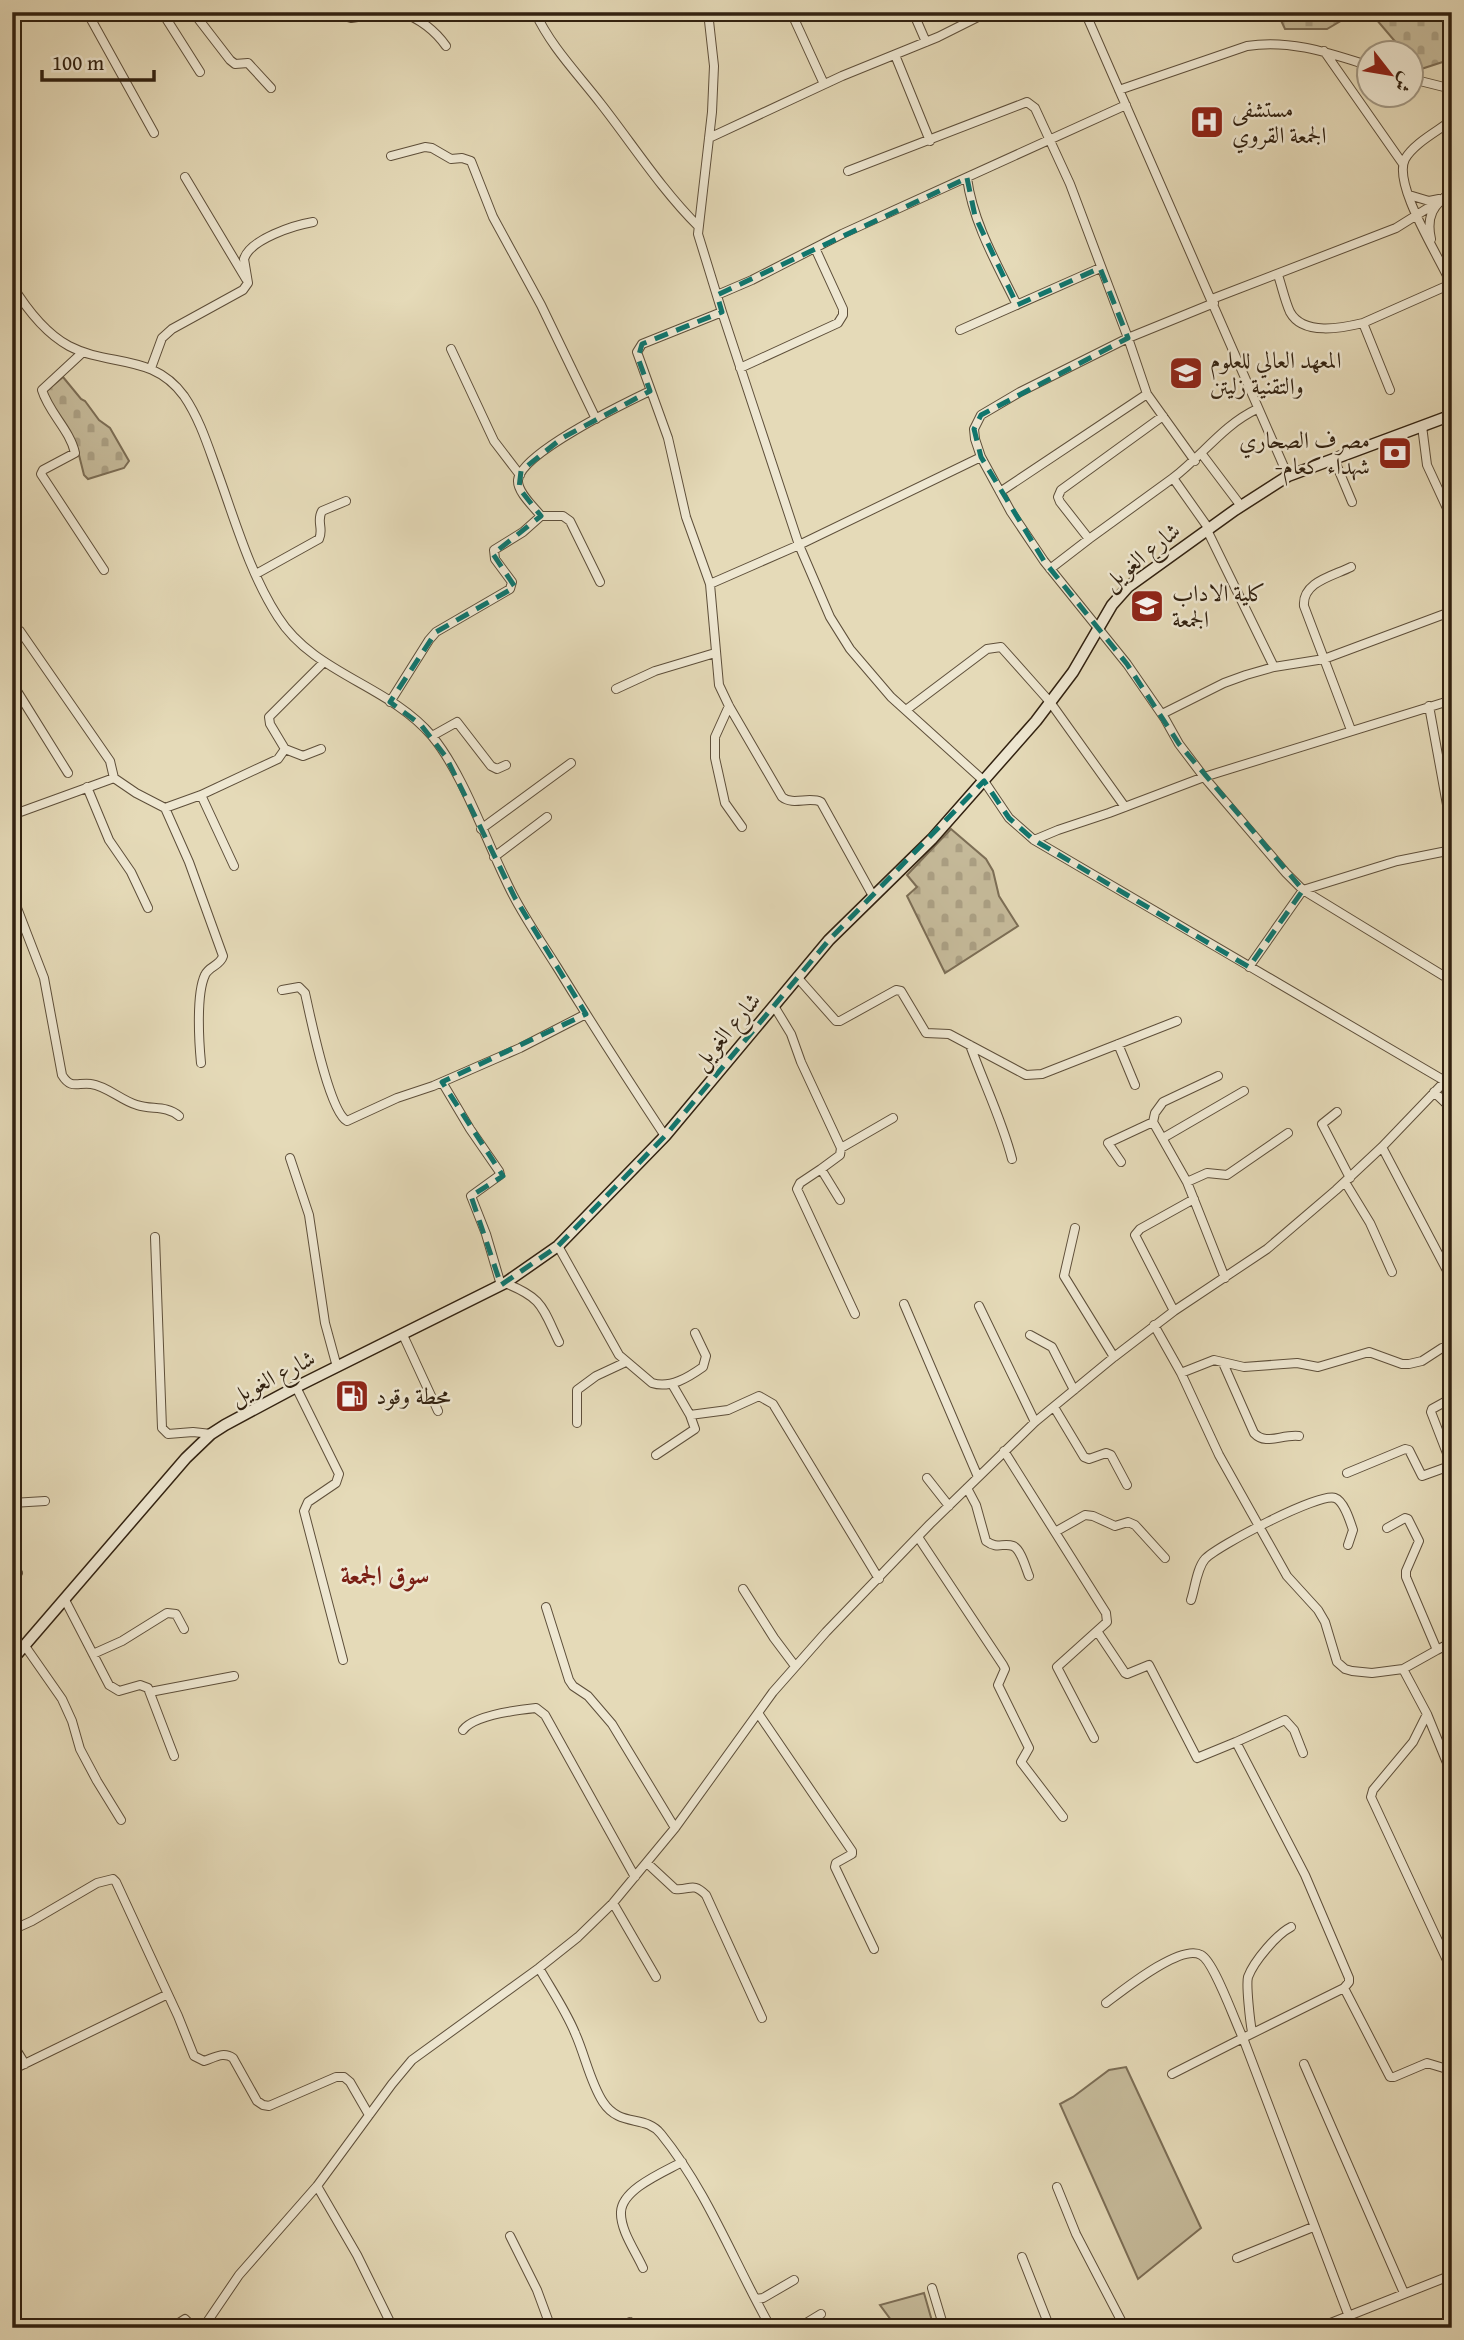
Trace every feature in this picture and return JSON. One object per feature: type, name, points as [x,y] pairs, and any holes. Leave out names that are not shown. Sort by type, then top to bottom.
[{"type":"street","points":[[86,12],[154,134]]},
{"type":"street","points":[[162,12],[200,72]]},
{"type":"street","points":[[192,12],[230,60],[235,64],[248,64],[271,88]]},
{"type":"street","points":[[330,12],[351,19],[391,12]]},
{"type":"street","points":[[401,12],[413,16],[436,32],[446,46]]},
{"type":"street","points":[[535,12],[565,61],[613,119],[667,193],[698,226]]},
{"type":"street","points":[[708,12],[714,66],[709,138],[698,226],[716,295],[799,545],[830,617],[850,649],[891,697],[984,781],[1009,818],[1034,840],[1445,1082]]},
{"type":"street","points":[[791,12],[824,84]]},
{"type":"street","points":[[913,12],[926,42]]},
{"type":"street","points":[[709,138],[988,12]]},
{"type":"street","points":[[1085,12],[1288,476]]},
{"type":"street","points":[[1119,90],[1247,46],[1266,43],[1284,43],[1324,51],[1356,61]]},
{"type":"street","points":[[1324,51],[1404,164]]},
{"type":"street","points":[[895,55],[930,141]]},
{"type":"street","points":[[1426,82],[1452,89]]},
{"type":"street","points":[[848,172],[1027,102],[1035,107],[1070,184],[1147,394],[1195,461]]},
{"type":"street","points":[[716,295],[1126,105]]},
{"type":"street","points":[[1278,275],[1291,313],[1298,321],[1329,329],[1363,323],[1451,285],[1416,216],[1403,180],[1404,164],[1410,152],[1452,120]]},
{"type":"street","points":[[391,156],[425,147],[451,159],[471,161],[493,216],[541,305],[596,419]]},
{"type":"street","points":[[185,177],[248,283]]},
{"type":"street","points":[[967,178],[975,216],[1017,305]]},
{"type":"street","points":[[1452,192],[1396,228],[1128,338],[1020,392],[981,415],[974,429],[981,457],[1011,512],[1050,569],[1098,627],[1162,714],[1179,744],[1286,873],[1303,890],[1452,981]]},
{"type":"street","points":[[1409,195],[1438,201]]},
{"type":"street","points":[[1432,247],[1430,214],[1438,201]]},
{"type":"street","points":[[248,283],[244,259],[250,250],[277,233],[313,222]]},
{"type":"street","points":[[740,368],[838,323],[841,319],[843,309],[815,248]]},
{"type":"street","points":[[960,330],[1100,268]]},
{"type":"street","points":[[151,368],[162,338],[237,295],[248,283]]},
{"type":"street","points":[[12,285],[25,305],[53,335],[83,352],[128,360],[151,368],[173,383],[195,415],[268,601],[289,633],[324,662],[390,702],[432,736],[457,778],[515,898],[665,1136]]},
{"type":"street","points":[[722,312],[639,347],[638,358],[668,439],[686,517],[710,584],[719,685],[782,797],[790,801],[817,799],[825,806],[873,896]]},
{"type":"street","points":[[1363,323],[1390,390]]},
{"type":"street","points":[[451,349],[494,440],[520,475]]},
{"type":"street","points":[[83,352],[42,390],[75,453],[43,470],[41,474],[104,570]]},
{"type":"street","points":[[541,516],[519,488],[520,475],[527,464],[562,438],[650,391]]},
{"type":"street","points":[[1000,492],[1147,394]]},
{"type":"street","points":[[1050,569],[1195,461],[1242,416],[1257,409]]},
{"type":"street","name":"شارع الغويل","points":[[12,1660],[186,1458],[211,1434],[296,1387],[503,1284],[558,1246],[665,1136],[829,940],[932,839],[984,781],[1051,702],[1073,672],[1112,605],[1128,587],[1241,506],[1288,476],[1452,415]]},
{"type":"street","points":[[1088,539],[1060,502],[1059,493],[1163,416]]},
{"type":"street","points":[[1422,426],[1427,464],[1452,519]]},
{"type":"street","points":[[1201,453],[1241,506]]},
{"type":"street","points":[[710,584],[799,545],[981,457]]},
{"type":"street","points":[[1334,459],[1352,502]]},
{"type":"street","points":[[1172,478],[1208,530],[1274,667]]},
{"type":"street","points":[[256,574],[319,539],[322,533],[318,522],[322,511],[346,501]]},
{"type":"street","points":[[390,702],[436,632],[510,589],[512,582],[495,559],[494,550],[523,532],[541,516],[563,516],[570,521],[600,582]]},
{"type":"street","points":[[1351,567],[1309,587],[1303,599],[1351,730]]},
{"type":"street","points":[[1162,714],[1224,683],[1274,667],[1324,659],[1451,613]]},
{"type":"street","points":[[12,626],[20,631],[110,761],[114,778],[165,808],[189,862],[223,956],[220,962],[208,971],[202,982],[199,1023],[201,1063]]},
{"type":"street","points":[[906,710],[987,649],[1001,647],[1051,702],[1125,807]]},
{"type":"street","points":[[616,689],[664,668],[715,653]]},
{"type":"street","points":[[321,748],[303,756],[285,749],[270,724],[269,717],[324,662]]},
{"type":"street","points":[[12,683],[68,773]]},
{"type":"street","points":[[1034,840],[1204,776],[1452,700]]},
{"type":"street","points":[[729,706],[715,737],[715,758],[725,803],[742,827]]},
{"type":"street","points":[[1429,706],[1448,781],[1452,832]]},
{"type":"street","points":[[432,736],[457,722],[491,766],[497,769],[506,765]]},
{"type":"street","points":[[165,808],[270,764],[278,759],[285,749]]},
{"type":"street","points":[[481,829],[570,763]]},
{"type":"street","points":[[12,815],[114,778]]},
{"type":"street","points":[[87,787],[109,840],[131,872],[148,908]]},
{"type":"street","points":[[201,795],[234,866]]},
{"type":"street","points":[[494,857],[547,817]]},
{"type":"street","points":[[1249,967],[1303,890],[1397,861],[1452,850]]},
{"type":"street","points":[[12,895],[44,978],[65,1080],[71,1085],[95,1084],[132,1104],[168,1108],[179,1116]]},
{"type":"street","points":[[797,977],[836,1021],[896,990],[901,991],[926,1032],[944,1032],[1026,1075],[1033,1076],[1177,1021]]},
{"type":"street","points":[[282,990],[299,987],[305,993],[317,1046],[342,1119],[352,1119],[397,1098],[442,1082],[520,1048],[586,1014]]},
{"type":"street","points":[[774,1006],[791,1034],[801,1062],[841,1147],[840,1155],[800,1183],[797,1189],[855,1314]]},
{"type":"street","points":[[1118,1044],[1135,1085]]},
{"type":"street","points":[[970,1045],[992,1106],[1005,1133],[1012,1159]]},
{"type":"street","points":[[203,2328],[239,2275],[317,2186],[412,2060],[539,1968],[578,1937],[613,1903],[675,1828],[795,1666],[948,1506],[1035,1422],[1114,1357],[1154,1325],[1268,1248],[1348,1180],[1452,1074]]},
{"type":"street","points":[[1218,1076],[1163,1102],[1155,1113],[1153,1122],[1187,1182],[1225,1278]]},
{"type":"street","points":[[442,1082],[499,1171],[500,1175],[496,1180],[471,1196],[503,1284],[531,1294],[538,1301],[559,1342]]},
{"type":"street","points":[[1163,1138],[1244,1091]]},
{"type":"street","points":[[1434,1092],[1452,1109]]},
{"type":"street","points":[[1337,1112],[1322,1124],[1392,1272]]},
{"type":"street","points":[[841,1147],[893,1118]]},
{"type":"street","points":[[1121,1163],[1108,1143],[1153,1122]]},
{"type":"street","points":[[1187,1182],[1207,1173],[1227,1175],[1288,1133]]},
{"type":"street","points":[[1382,1147],[1452,1280]]},
{"type":"street","points":[[290,1158],[309,1215],[325,1322],[337,1367]]},
{"type":"street","points":[[821,1168],[840,1200]]},
{"type":"street","points":[[1174,1311],[1135,1236],[1140,1229],[1194,1199]]},
{"type":"street","points":[[1075,1228],[1063,1276],[1114,1357]]},
{"type":"street","points":[[155,1237],[162,1428],[168,1434],[211,1434]]},
{"type":"street","points":[[558,1246],[604,1332],[626,1362],[652,1384],[672,1384],[699,1370],[706,1362],[706,1356],[695,1333]]},
{"type":"street","points":[[904,1304],[978,1477]]},
{"type":"street","points":[[979,1306],[1035,1422]]},
{"type":"street","points":[[1154,1325],[1181,1373],[1219,1455],[1287,1576],[1325,1622],[1340,1666],[1352,1671],[1372,1673],[1403,1668],[1452,1642]]},
{"type":"street","points":[[403,1335],[439,1411]]},
{"type":"street","points":[[1030,1335],[1052,1347],[1074,1390]]},
{"type":"street","points":[[1181,1373],[1214,1360],[1244,1367],[1297,1363],[1318,1367],[1369,1352],[1409,1364],[1422,1361],[1442,1348]]},
{"type":"street","points":[[577,1423],[577,1390],[596,1376],[626,1362]]},
{"type":"street","points":[[1223,1363],[1254,1433],[1259,1438],[1267,1440],[1299,1436]]},
{"type":"street","points":[[656,1455],[692,1433],[695,1425],[672,1384]]},
{"type":"street","points":[[296,1387],[339,1474],[336,1483],[308,1502],[304,1511],[343,1660]]},
{"type":"street","points":[[690,1415],[728,1410],[759,1396],[773,1404],[879,1579]]},
{"type":"street","points":[[1347,1473],[1407,1449],[1422,1476],[1447,1467],[1450,1461],[1431,1412],[1452,1398]]},
{"type":"street","points":[[1054,1407],[1084,1457],[1089,1459],[1106,1453],[1111,1455],[1127,1485]]},
{"type":"street","points":[[1004,1451],[1106,1613],[1107,1622],[1057,1667],[1094,1738]]},
{"type":"street","points":[[927,1478],[948,1506]]},
{"type":"street","points":[[967,1489],[976,1505],[986,1541],[996,1547],[1015,1547],[1029,1576]]},
{"type":"street","points":[[1191,1600],[1206,1558],[1259,1526],[1322,1497],[1339,1501],[1353,1530],[1348,1545]]},
{"type":"street","points":[[12,1503],[45,1501]]},
{"type":"street","points":[[1055,1532],[1085,1515],[1115,1526],[1128,1522],[1135,1525],[1164,1558]]},
{"type":"street","points":[[1387,1528],[1407,1518],[1419,1538],[1406,1577],[1437,1650]]},
{"type":"street","points":[[918,1537],[1003,1665],[998,1685],[1029,1748],[1021,1762],[1063,1817]]},
{"type":"street","points":[[743,1588],[795,1666]]},
{"type":"street","points":[[65,1600],[112,1689],[119,1691],[144,1686],[150,1692],[174,1756]]},
{"type":"street","points":[[546,1607],[569,1680],[588,1696],[611,1724],[675,1828]]},
{"type":"street","points":[[93,1654],[122,1641],[167,1613],[176,1614],[184,1629]]},
{"type":"street","points":[[1097,1631],[1125,1673],[1149,1665],[1196,1757],[1200,1759],[1285,1720],[1294,1730],[1303,1754]]},
{"type":"street","points":[[25,1646],[62,1699],[80,1749],[121,1820]]},
{"type":"street","points":[[1403,1668],[1427,1714],[1452,1775]]},
{"type":"street","points":[[150,1692],[234,1676]]},
{"type":"street","points":[[463,1730],[477,1720],[524,1709],[536,1708],[545,1715],[635,1877]]},
{"type":"street","points":[[758,1713],[852,1851],[852,1854],[836,1863],[835,1867],[874,1949]]},
{"type":"street","points":[[1427,1714],[1413,1742],[1373,1790],[1371,1797],[1452,1971]]},
{"type":"street","points":[[1172,2074],[1251,2032],[1344,1988],[1350,1979],[1318,1902],[1236,1742]]},
{"type":"street","points":[[647,1863],[675,1889],[699,1888],[706,1895],[762,2018]]},
{"type":"street","points":[[12,1930],[32,1922],[97,1883],[113,1879],[194,2056],[204,2062],[228,2054],[233,2058],[257,2101],[269,2106],[336,2077],[344,2077],[350,2082],[369,2115]]},
{"type":"street","points":[[613,1903],[656,1977]]},
{"type":"street","points":[[1251,2032],[1248,1977],[1270,1945],[1282,1932],[1292,1927]]},
{"type":"street","points":[[1106,2003],[1149,1970],[1162,1964],[1197,1953],[1205,1958],[1243,2038],[1348,2314]]},
{"type":"street","points":[[539,1968],[574,2031],[602,2101],[613,2114],[658,2130],[682,2162],[696,2181],[771,2328]]},
{"type":"street","points":[[1344,1988],[1390,2077],[1427,2063],[1447,2069]]},
{"type":"street","points":[[12,2070],[166,1994]]},
{"type":"street","points":[[12,2043],[24,2064]]},
{"type":"street","points":[[1304,2064],[1404,2293]]},
{"type":"street","points":[[643,2268],[624,2226],[621,2211],[634,2189],[682,2162]]},
{"type":"street","points":[[317,2186],[357,2255],[393,2328]]},
{"type":"street","points":[[1057,2187],[1080,2242],[1125,2328]]},
{"type":"street","points":[[1237,2258],[1313,2227]]},
{"type":"street","points":[[510,2236],[537,2290],[551,2328]]},
{"type":"street","points":[[1022,2257],[1050,2328]]},
{"type":"street","points":[[1318,2328],[1452,2275]]},
{"type":"street","points":[[756,2299],[763,2298],[794,2280]]},
{"type":"street","points":[[932,2288],[944,2328]]},
{"type":"street","points":[[798,2328],[821,2314]]},
{"type":"street","points":[[171,2328],[185,2319],[194,2328]]},
{"type":"highlighted area","points":[[967,178],[975,216],[1017,305],[1100,268],[1128,338],[981,415],[974,429],[981,457],[1044,561],[1127,664],[1179,744],[1303,890],[1249,967],[1034,840],[1009,818],[984,781],[829,940],[665,1136],[558,1246],[501,1285],[471,1196],[503,1176],[442,1082],[586,1014],[515,898],[446,757],[421,725],[390,702],[436,632],[515,587],[493,554],[541,516],[519,488],[521,471],[562,438],[650,391],[638,358],[642,344],[722,312],[717,295]]},
{"type":"green space","points":[[1277,12],[1356,12],[1327,29],[1285,29]]},
{"type":"green space","points":[[1370,12],[1452,12],[1452,59],[1426,67],[1426,38],[1392,38]]},
{"type":"green space","points":[[63,377],[99,420],[110,428],[129,461],[124,468],[88,479],[84,475],[78,451],[45,392]]},
{"type":"green space","points":[[951,829],[986,859],[993,871],[999,896],[1018,926],[945,973],[907,896],[917,887],[907,875]]},
{"type":"green space","points":[[1126,2067],[1201,2228],[1138,2279],[1060,2104],[1109,2070]]},
{"type":"green space","points":[[924,2293],[934,2328],[897,2328],[880,2305]]},
{"type":"place","name":"مستشفى الجمعة القروي","points":[[1207,122]]},
{"type":"place","name":"المعهد العالي للعلوم والتقنية زليتن","points":[[1186,373]]},
{"type":"place","name":"مصرف الصحاري -شهداء كعام","points":[[1395,453]]},
{"type":"place","name":"كلية اﻻداب الجمعة","points":[[1147,606]]},
{"type":"place","name":"محطة وقود","points":[[352,1396]]},
{"type":"district","name":"سوق الجمعة","points":[[385,1575]]}]
